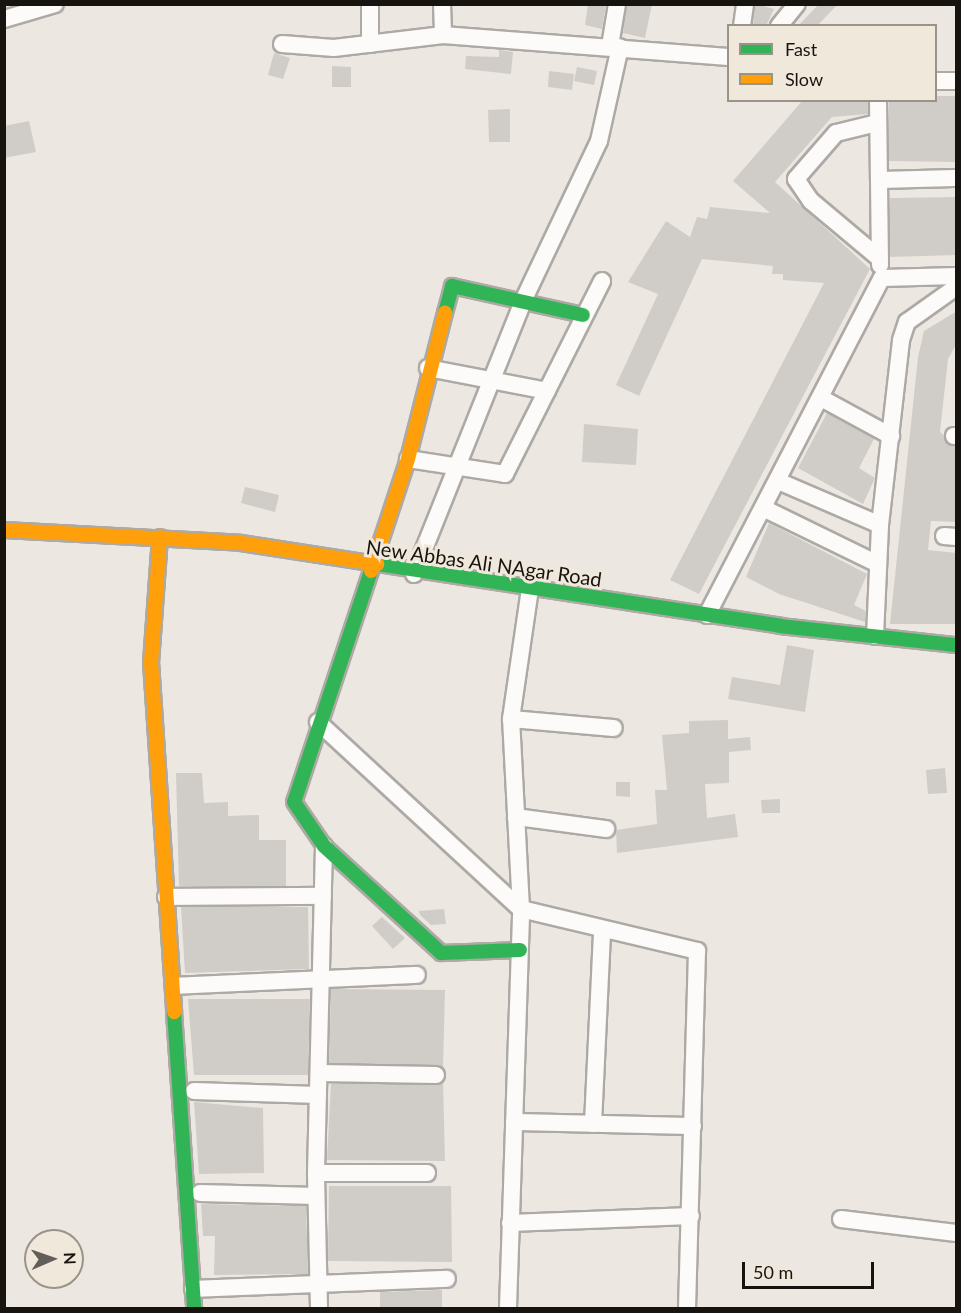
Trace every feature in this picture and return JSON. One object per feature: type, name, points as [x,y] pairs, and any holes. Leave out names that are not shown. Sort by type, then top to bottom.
[{"type":"street","points":[[4,19],[55,4]]},
{"type":"street","points":[[369,4],[370,44]]},
{"type":"street","points":[[442,4],[443,35]]},
{"type":"street","points":[[414,574],[459,470],[524,299],[599,141],[615,46],[617,4]]},
{"type":"street","points":[[742,24],[745,4]]},
{"type":"street","points":[[781,24],[796,4]]},
{"type":"street","points":[[282,44],[334,48],[443,35],[615,46],[727,57]]},
{"type":"street","points":[[937,81],[957,81]]},
{"type":"street","points":[[707,615],[882,278],[879,258],[877,123],[879,102]]},
{"type":"street","points":[[877,123],[836,134],[796,179],[811,201],[879,258]]},
{"type":"street","points":[[879,180],[957,178]]},
{"type":"street","points":[[882,278],[957,276]]},
{"type":"street","points":[[408,459],[459,470],[505,474],[602,281]]},
{"type":"street","points":[[520,950],[441,953],[324,846],[294,802],[318,722],[373,567],[408,459],[428,368],[452,286],[524,299],[583,315]]},
{"type":"street","points":[[875,636],[880,525],[907,322],[957,287]]},
{"type":"street","points":[[428,368],[494,377],[547,391]]},
{"type":"street","points":[[821,398],[891,436]]},
{"type":"street","points":[[778,481],[880,525]]},
{"type":"street","points":[[763,508],[878,564]]},
{"type":"street","name":"New Abbas Ali NAgar Road","points":[[4,530],[241,543],[414,574],[707,615],[957,645]]},
{"type":"street","points":[[160,537],[151,662],[194,1308]]},
{"type":"street","points":[[508,1308],[521,909],[512,719],[531,589]]},
{"type":"street","points":[[512,719],[615,728]]},
{"type":"street","points":[[318,722],[521,909],[697,951],[687,1308]]},
{"type":"street","points":[[516,817],[606,829]]},
{"type":"street","points":[[319,1308],[316,1173],[324,846]]},
{"type":"street","points":[[166,897],[323,896]]},
{"type":"street","points":[[593,1124],[602,930]]},
{"type":"street","points":[[174,986],[417,975]]},
{"type":"street","points":[[320,1073],[436,1075]]},
{"type":"street","points":[[194,1091],[318,1095]]},
{"type":"street","points":[[514,1122],[693,1126]]},
{"type":"street","points":[[316,1173],[427,1173]]},
{"type":"street","points":[[200,1193],[316,1196]]},
{"type":"street","points":[[510,1223],[691,1216]]},
{"type":"street","points":[[841,1219],[957,1233]]},
{"type":"street","points":[[193,1289],[318,1288],[338,1280],[447,1279]]},
{"type":"building","points":[[588,4],[606,4],[602,29],[585,25]]},
{"type":"building","points":[[627,4],[652,4],[645,38],[623,33]]},
{"type":"building","points":[[755,4],[774,9],[767,24],[753,24]]},
{"type":"building","points":[[819,4],[838,4],[819,24],[800,24]]},
{"type":"building","points":[[499,50],[513,52],[511,74],[465,69],[466,56],[499,57]]},
{"type":"building","points":[[274,53],[290,58],[283,79],[268,75]]},
{"type":"building","points":[[332,66],[351,67],[351,87],[332,87]]},
{"type":"building","points":[[577,67],[597,71],[594,85],[574,81]]},
{"type":"building","points":[[549,71],[574,74],[572,90],[548,87]]},
{"type":"building","points":[[937,96],[957,96],[957,162],[889,161],[889,102],[937,102]]},
{"type":"building","points":[[801,102],[868,102],[868,114],[832,117],[775,182],[870,269],[699,594],[670,580],[824,283],[783,280],[783,274],[772,274],[773,266],[702,259],[639,396],[616,385],[658,294],[628,282],[666,221],[690,237],[697,217],[707,219],[710,207],[770,213],[733,181]]},
{"type":"building","points":[[510,109],[510,142],[489,142],[488,110]]},
{"type":"building","points":[[29,121],[36,152],[4,158],[4,126]]},
{"type":"building","points":[[957,197],[957,255],[890,257],[890,198]]},
{"type":"building","points":[[957,311],[957,343],[948,359],[940,432],[957,446],[957,522],[931,521],[928,550],[957,553],[957,624],[890,624],[918,357],[924,331]]},
{"type":"building","points":[[827,413],[874,439],[859,468],[875,478],[863,504],[798,468]]},
{"type":"building","points":[[584,424],[638,429],[636,465],[582,462]]},
{"type":"building","points":[[245,487],[279,495],[275,512],[241,503]]},
{"type":"building","points":[[769,523],[867,574],[854,605],[866,611],[865,622],[779,594],[746,577]]},
{"type":"building","points":[[787,645],[814,650],[805,712],[728,699],[732,677],[780,685]]},
{"type":"building","points":[[728,720],[728,739],[750,737],[751,750],[729,752],[729,783],[705,784],[707,818],[735,814],[738,837],[617,853],[616,830],[657,824],[655,790],[667,790],[662,735],[689,733],[689,721]]},
{"type":"building","points":[[945,768],[947,793],[928,794],[926,770]]},
{"type":"building","points":[[176,773],[202,773],[204,803],[228,802],[228,816],[259,815],[259,840],[286,840],[286,886],[179,886]]},
{"type":"building","points":[[616,782],[630,782],[630,797],[616,796]]},
{"type":"building","points":[[780,799],[780,813],[762,813],[761,800]]},
{"type":"building","points":[[181,907],[308,907],[309,969],[185,973]]},
{"type":"building","points":[[444,909],[446,924],[431,925],[420,915],[419,911]]},
{"type":"building","points":[[382,917],[405,938],[393,949],[372,926]]},
{"type":"building","points":[[331,989],[445,990],[443,1068],[329,1063]]},
{"type":"building","points":[[188,999],[310,999],[308,1075],[194,1075]]},
{"type":"building","points":[[443,1082],[445,1161],[327,1160],[331,1084]]},
{"type":"building","points":[[194,1102],[263,1108],[264,1173],[199,1174]]},
{"type":"building","points":[[329,1186],[451,1186],[452,1262],[328,1261]]},
{"type":"building","points":[[201,1204],[306,1206],[308,1274],[214,1275],[215,1236],[203,1236]]},
{"type":"building","points":[[442,1290],[442,1308],[380,1308],[380,1292]]},
{"type":"traffic: fast","points":[[445,313],[452,286],[583,315]]},
{"type":"traffic: fast","points":[[377,564],[780,626],[956,645]]},
{"type":"traffic: fast","points":[[371,571],[294,802],[324,846],[441,953],[520,950]]},
{"type":"traffic: fast","points":[[174,1012],[194,1308]]},
{"type":"traffic: slow","points":[[371,571],[408,459],[445,313]]},
{"type":"traffic: slow","points":[[4,530],[241,543],[377,564]]},
{"type":"traffic: slow","points":[[160,537],[151,662],[174,1012]]}]
